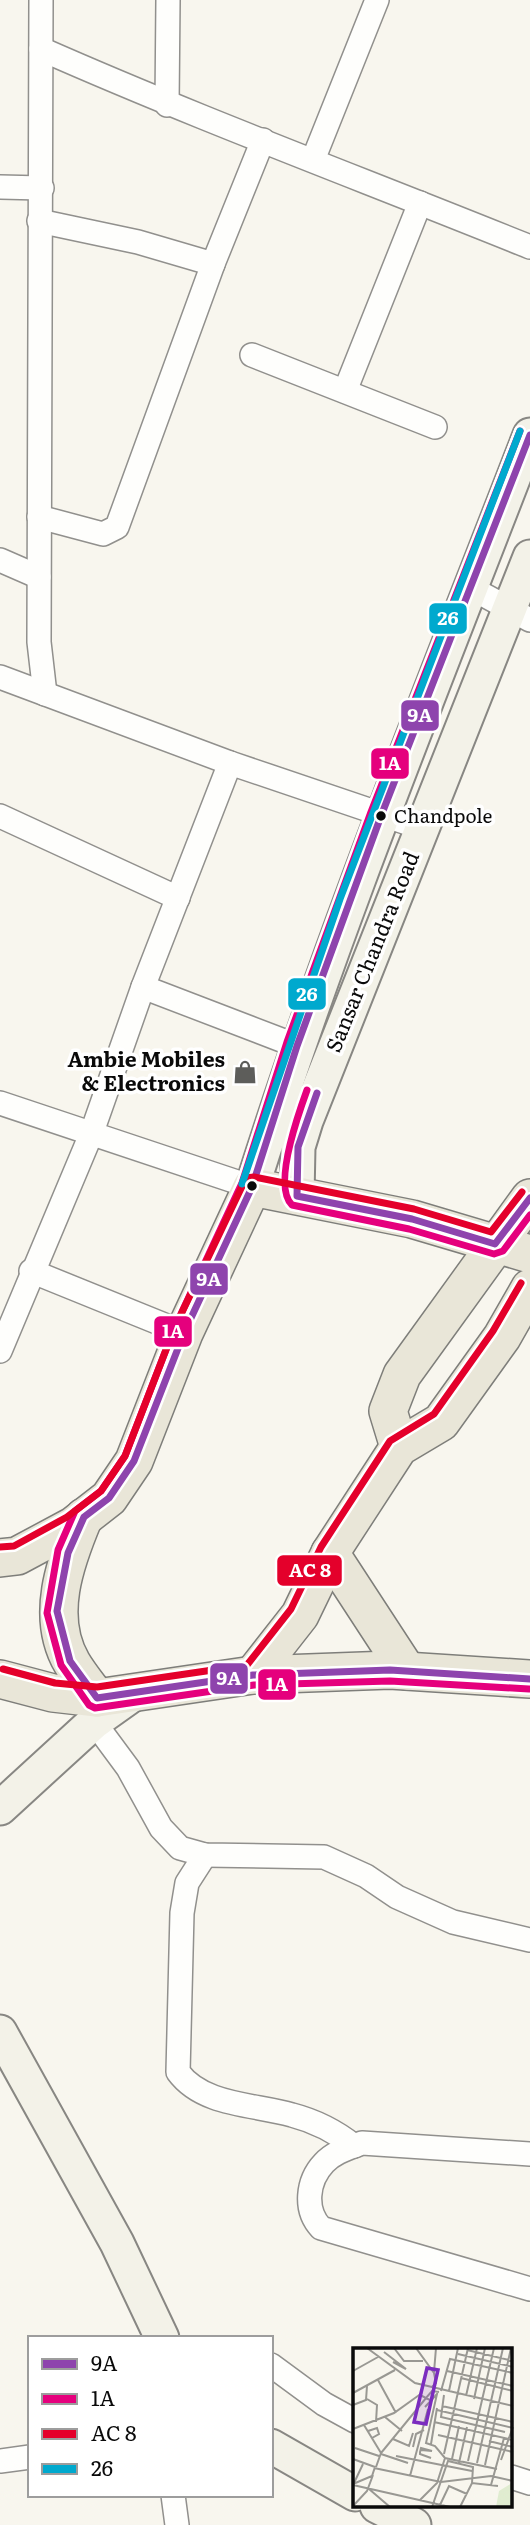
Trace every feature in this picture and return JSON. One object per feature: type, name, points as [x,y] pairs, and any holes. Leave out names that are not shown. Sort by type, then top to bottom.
[{"type":"main road","points":[[253,1187],[412,1219],[530,1254]]},
{"type":"main road","name":"Sansar Chandra Road","points":[[9,1557],[84,1517],[109,1498],[134,1461],[184,1333],[253,1187]]},
{"type":"main road","points":[[399,1447],[388,1411],[402,1375],[530,1198]]},
{"type":"main road","points":[[253,1675],[300,1615],[330,1553],[399,1447],[440,1422],[502,1337],[530,1288]]},
{"type":"main road","points":[[84,1517],[68,1553],[57,1611],[70,1661],[107,1705]]},
{"type":"main road","points":[[330,1553],[407,1671]]},
{"type":"main road","points":[[0,1679],[107,1705],[253,1675],[407,1671],[530,1679]]},
{"type":"street","points":[[41,0],[39,642],[45,694]]},
{"type":"street","points":[[167,104],[168,0]]},
{"type":"street","points":[[313,160],[377,0]]},
{"type":"street","points":[[41,49],[167,104],[530,247]]},
{"type":"street","points":[[39,517],[103,534],[117,527],[213,264],[263,140]]},
{"type":"street","points":[[0,187],[42,188]]},
{"type":"street","points":[[345,391],[420,203]]},
{"type":"street","points":[[39,221],[138,242],[213,264]]},
{"type":"street","points":[[251,355],[435,428]]},
{"type":"street","name":"Sansar Chandra Road","points":[[253,1187],[297,1046],[381,816],[530,435]]},
{"type":"street","name":"Sansar Chandra Road","points":[[297,1196],[298,1147],[306,1121],[422,828],[520,614],[530,557]]},
{"type":"street","points":[[0,560],[39,577]]},
{"type":"street","points":[[471,588],[520,614]]},
{"type":"street","points":[[0,677],[230,763],[422,828]]},
{"type":"street","points":[[0,1350],[31,1271],[92,1132],[143,987],[230,763]]},
{"type":"street","points":[[0,817],[178,898]]},
{"type":"street","points":[[143,987],[297,1046]]},
{"type":"street","points":[[0,1102],[253,1187]]},
{"type":"street","points":[[31,1271],[184,1333]]},
{"type":"street","points":[[0,1808],[107,1705],[128,1768],[161,1828],[180,1848],[205,1855],[324,1857],[453,1922],[530,1940]]},
{"type":"street","points":[[205,1855],[187,1883],[181,1913],[178,2072],[188,2086],[215,2098],[292,2115],[325,2126],[354,2146]]},
{"type":"street","points":[[0,2032],[117,2243],[161,2336]]},
{"type":"street","points":[[530,2154],[362,2143],[340,2151],[323,2164],[309,2193],[312,2218],[321,2228],[530,2290]]},
{"type":"street","points":[[273,2366],[324,2404],[353,2420]]},
{"type":"street","points":[[275,2451],[353,2493]]},
{"type":"street","points":[[0,2461],[28,2457]]},
{"type":"street","points":[[512,2477],[530,2483]]},
{"type":"street","points":[[173,2497],[177,2525]]},
{"type":"street","points":[[381,2508],[414,2525]]},
{"type":"transit line","name":"1A","points":[[520,431],[371,812],[287,1042],[242,1183],[174,1329],[125,1456],[101,1491],[75,1511],[58,1550],[47,1613],[61,1665],[89,1705],[95,1708],[254,1685],[390,1681],[529,1689]]},
{"type":"transit line","name":"26","points":[[242,1184],[340,899],[520,431]]},
{"type":"transit line","name":"9A","points":[[530,435],[381,816],[297,1046],[252,1187],[184,1333],[134,1461],[109,1498],[84,1517],[68,1553],[57,1611],[70,1661],[97,1698],[253,1675],[390,1670],[530,1679]]},
{"type":"transit line","name":"1A","points":[[307,1090],[293,1131],[286,1166],[287,1196],[292,1205],[409,1229],[494,1254],[503,1251],[530,1215]]},
{"type":"transit line","name":"9A","points":[[317,1093],[298,1147],[297,1196],[412,1219],[495,1244],[530,1198]]},
{"type":"transit line","points":[[0,1547],[14,1546],[67,1517],[101,1491],[125,1456],[174,1329],[246,1178],[254,1177],[414,1209],[491,1232],[522,1192]]},
{"type":"transit line","points":[[3,1669],[55,1683],[97,1687],[247,1665],[291,1609],[321,1547],[390,1441],[434,1414],[493,1331],[521,1283]]},
{"type":"place","name":"Chandpole","points":[[381,816]]},
{"type":"place","name":"Ambie Mobiles & Electronics","points":[[245,1072]]}]
